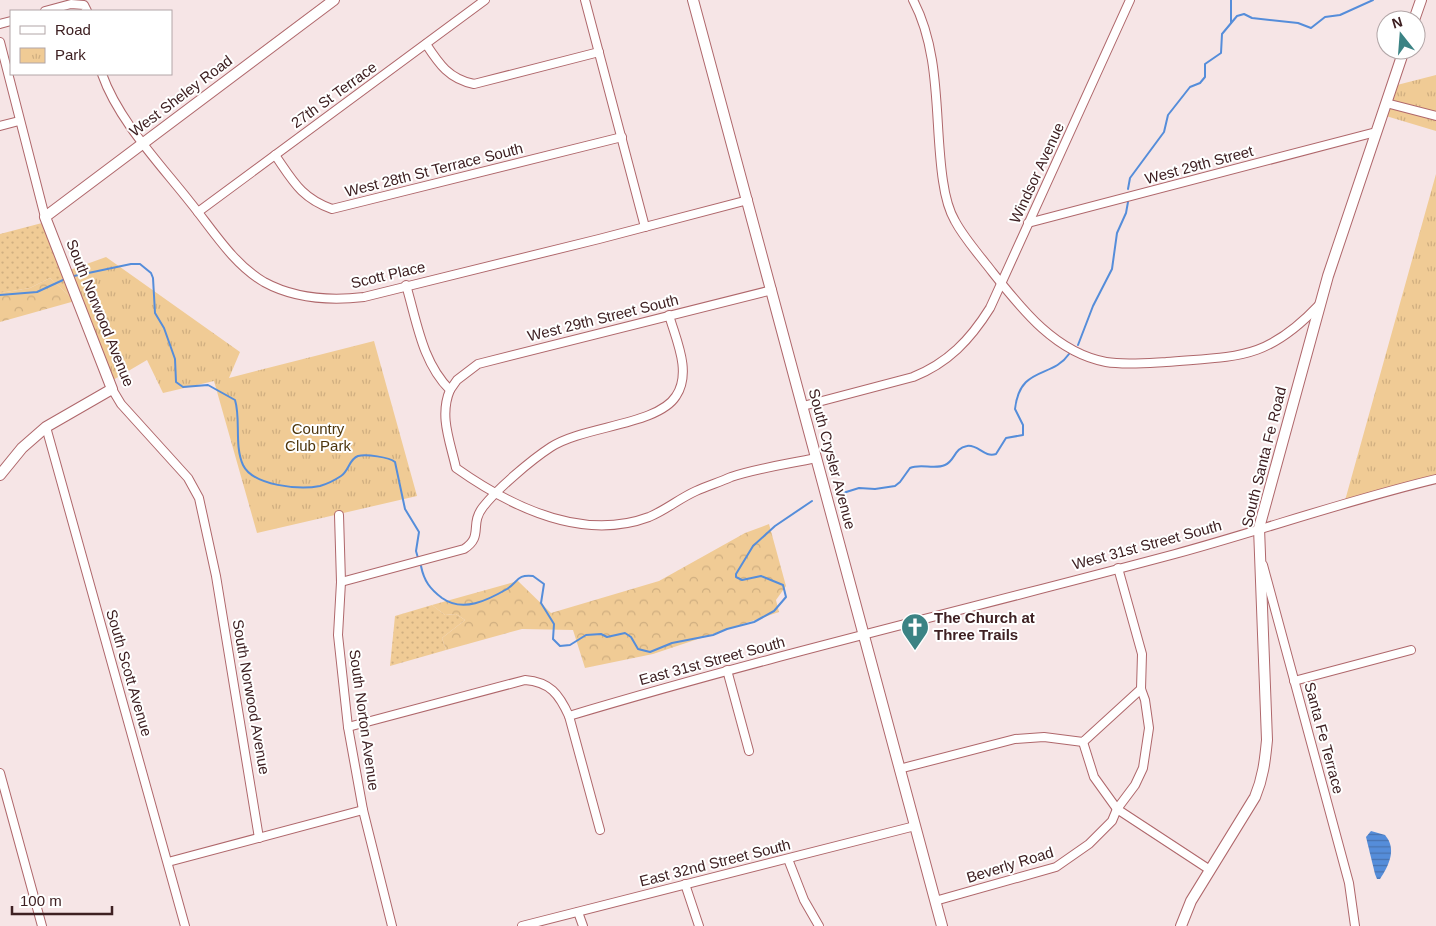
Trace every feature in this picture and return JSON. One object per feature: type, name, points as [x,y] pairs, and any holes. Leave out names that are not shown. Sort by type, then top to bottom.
[{"type":"street","name":"West Sheley Road","points":[[46,217],[334,0]]},
{"type":"street","name":"27th St Terrace","points":[[198,212],[485,0]]},
{"type":"street","points":[[585,0],[645,227]]},
{"type":"street","name":"South Crysler Avenue","points":[[693,0],[942,926]]},
{"type":"street","points":[[913,0],[924,30],[934,76],[943,182],[949,207],[962,234],[1001,283],[1034,322],[1059,342],[1081,353],[1106,362],[1159,362],[1249,354],[1283,338],[1301,324],[1320,305]]},
{"type":"street","name":"Windsor Avenue","points":[[802,406],[912,377],[943,363],[978,328],[990,308],[1130,0]]},
{"type":"street","points":[[49,10],[71,4],[85,8]]},
{"type":"street","name":"South Norwood Avenue","points":[[0,42],[19,121],[46,217],[112,389],[121,404],[188,478],[199,498],[216,576],[259,838]]},
{"type":"street","points":[[426,44],[450,75],[462,82],[474,84],[599,52]]},
{"type":"street","name":"South Santa Fe Road","points":[[1180,926],[1191,901],[1255,797],[1265,767],[1266,731],[1259,528],[1320,305],[1401,60]]},
{"type":"street","name":"Scott Place","points":[[102,75],[112,97],[143,143],[240,264],[264,282],[286,292],[315,299],[340,300],[364,297],[748,200]]},
{"type":"street","points":[[1386,103],[1436,116]]},
{"type":"street","points":[[0,126],[19,121]]},
{"type":"street","name":"West 29th Street","points":[[1028,223],[1376,132]]},
{"type":"street","name":"West 28th St Terrace South","points":[[276,155],[300,191],[315,203],[332,209],[622,138]]},
{"type":"street","points":[[406,285],[429,362],[436,374],[450,390],[444,406],[444,418],[456,468],[474,481],[523,508],[552,518],[585,525],[614,526],[652,516],[696,491],[733,477],[816,458]]},
{"type":"street","name":"West 29th Street South","points":[[450,390],[457,380],[478,364],[772,290]]},
{"type":"street","points":[[342,582],[464,550],[471,545],[475,538],[474,523],[482,508],[497,492],[558,443],[584,433],[656,413],[670,404],[680,389],[684,371],[669,316]]},
{"type":"street","points":[[0,475],[22,448],[46,427],[112,389]]},
{"type":"street","name":"South Scott Avenue","points":[[46,427],[185,926]]},
{"type":"street","name":"West 31st Street South","points":[[864,636],[1118,568],[1364,496],[1436,479]]},
{"type":"street","name":"South Norton Avenue","points":[[339,515],[342,582],[338,635],[348,727],[363,810],[392,926]]},
{"type":"street","name":"Santa Fe Terrace","points":[[1261,558],[1349,883],[1356,926]]},
{"type":"street","name":"Beverly Road","points":[[935,901],[1056,867],[1089,844],[1112,820],[1135,785],[1142,768],[1149,728],[1146,700],[1141,690],[1142,654],[1118,568]]},
{"type":"street","name":"East 31st Street South","points":[[569,716],[727,670],[864,636]]},
{"type":"street","points":[[1294,681],[1411,650]]},
{"type":"street","points":[[727,670],[749,751]]},
{"type":"street","points":[[348,727],[525,680],[539,681],[553,689],[561,699],[569,716],[600,830]]},
{"type":"street","points":[[899,769],[1015,739],[1044,737],[1083,742],[1141,690]]},
{"type":"street","points":[[1083,742],[1094,777],[1117,810],[1210,870]]},
{"type":"street","points":[[0,773],[42,926]]},
{"type":"street","points":[[168,862],[363,810]]},
{"type":"street","name":"East 32nd Street South","points":[[522,926],[914,826]]},
{"type":"street","points":[[788,859],[804,900],[819,926]]},
{"type":"street","points":[[685,884],[699,926]]},
{"type":"street","points":[[578,912],[582,926]]},
{"type":"green space","points":[[1436,75],[1436,131],[1386,116],[1397,85]]},
{"type":"green space","points":[[1436,174],[1436,480],[1344,502],[1346,497]]},
{"type":"green space","points":[[42,223],[75,301],[50,278],[30,288],[0,293],[0,234]]},
{"type":"green space","name":"Country Club Park","points":[[106,257],[240,352],[229,378],[374,341],[417,496],[257,533],[214,381],[163,393],[147,360],[113,380],[70,270]]},
{"type":"green space","points":[[50,278],[75,301],[0,322],[0,293],[30,288]]},
{"type":"green space","points":[[769,524],[786,586],[776,600],[779,612],[653,654],[585,668],[573,630],[522,629],[446,650],[442,638],[465,620],[456,614],[445,615],[432,605],[518,581],[551,613],[659,581],[745,533]]},
{"type":"green space","points":[[432,605],[445,615],[456,614],[465,620],[442,638],[446,650],[390,666],[395,616]]},
{"type":"water","points":[[1371,831],[1385,835],[1391,846],[1389,863],[1380,879],[1377,879],[1375,874],[1366,837]]},
{"type":"waterway","points":[[1231,0],[1231,23]]},
{"type":"waterway","points":[[1128,189],[1130,178],[1164,132],[1168,115],[1190,87],[1200,83],[1205,77],[1205,64],[1221,53],[1222,34],[1237,16],[1244,14],[1252,18],[1298,23],[1311,28],[1325,17],[1340,15],[1373,0]]},
{"type":"waterway","points":[[1078,345],[1093,306],[1112,269],[1117,233],[1126,213],[1128,202]]},
{"type":"waterway","points":[[74,276],[131,264],[140,264],[151,273],[155,313],[164,328],[175,359],[176,382],[183,387],[208,385],[235,400],[238,415],[240,457],[248,472],[256,478],[289,487],[320,486],[341,476],[358,456],[377,456],[395,462],[405,509],[419,532],[416,551],[418,558]]},
{"type":"waterway","points":[[0,295],[37,292],[63,280]]},
{"type":"waterway","points":[[843,493],[859,488],[875,489],[895,486],[910,468],[945,465],[963,447],[971,446],[988,454],[996,454],[1006,438],[1023,435],[1023,425],[1015,409],[1018,395],[1023,385],[1038,374],[1062,362],[1069,354]]},
{"type":"waterway","points":[[421,566],[428,584],[442,598],[450,602],[467,605],[492,597],[507,589],[521,577],[533,576],[544,584],[541,603],[554,624],[553,639],[560,646],[570,645],[586,635],[601,634],[607,637],[625,633],[631,637],[638,649],[650,652],[672,643],[713,635],[754,622],[774,611],[786,597],[783,585],[761,576],[742,580],[736,577],[736,574],[753,546],[775,526],[812,501]]},
{"type":"place","name":"The Church at Three Trails","points":[[915,651]]}]
